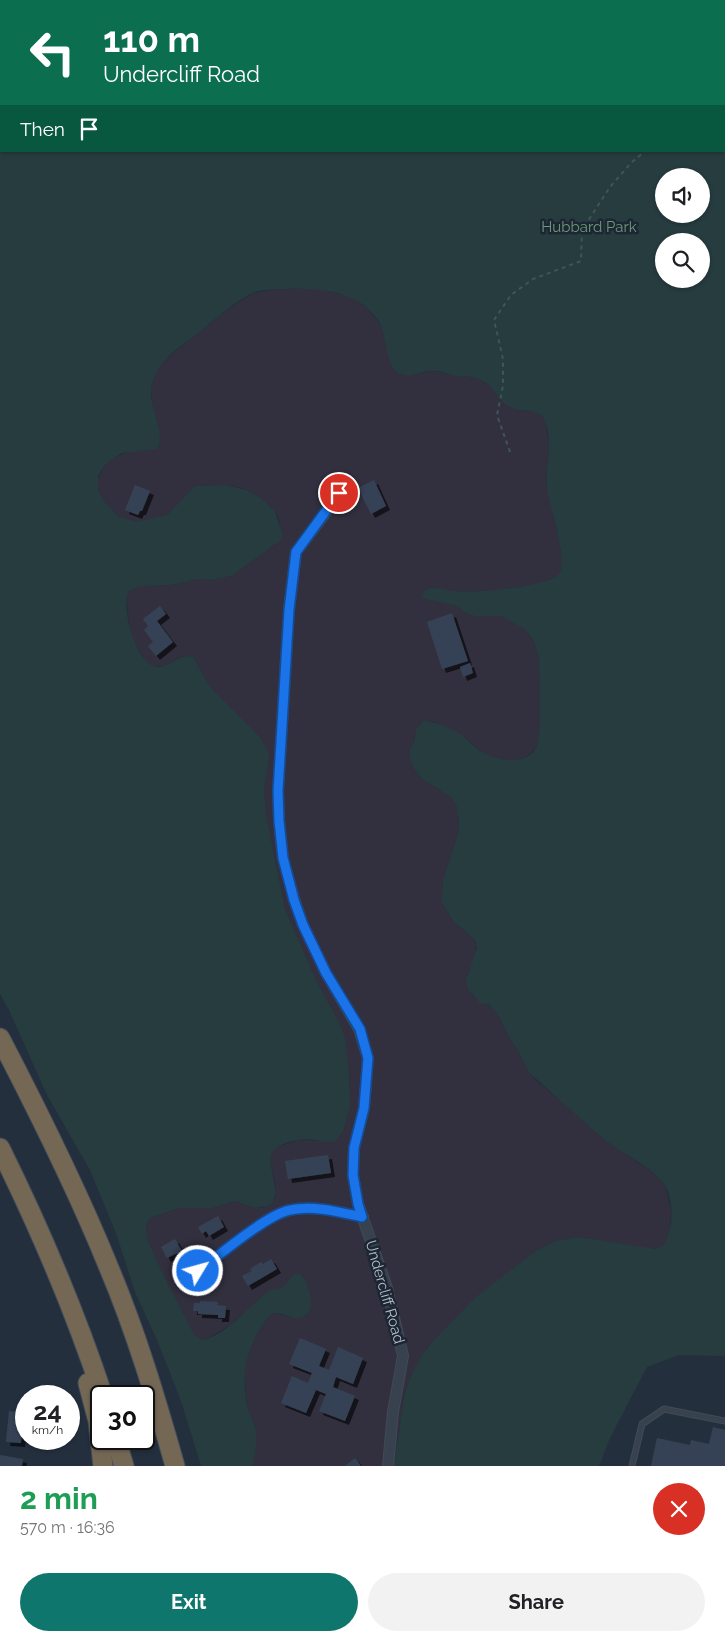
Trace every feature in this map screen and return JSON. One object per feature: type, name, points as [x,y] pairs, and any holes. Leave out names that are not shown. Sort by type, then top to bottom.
[{"type":"highway","points":[[0,1038],[69,1176],[110,1268],[138,1344],[175,1466]]},
{"type":"highway","points":[[0,1148],[42,1237],[76,1321],[99,1385]]},
{"type":"highway","points":[[76,1321],[80,1356],[98,1422],[103,1466]]},
{"type":"highway","points":[[119,1450],[124,1466]]},
{"type":"street","name":"Undercliff Road","points":[[339,493],[296,552],[289,610],[278,791],[279,821],[283,858],[303,925],[326,973],[360,1029],[368,1058],[364,1108],[354,1148],[353,1175],[358,1204],[387,1288],[403,1356],[393,1412],[388,1466]]},
{"type":"street","points":[[198,1271],[268,1219],[290,1210],[325,1209],[362,1217]]},
{"type":"lane","points":[[632,1466],[642,1424],[664,1409],[725,1421]]},
{"type":"path","points":[[510,452],[498,416],[502,386],[502,359],[494,320],[510,295],[533,279],[581,261],[582,230],[610,187],[630,163],[644,152]]},
{"type":"shaded area","points":[[305,288],[351,297],[367,308],[382,329],[391,364],[401,375],[432,371],[479,379],[492,387],[501,401],[520,410],[536,412],[545,421],[549,444],[546,484],[560,545],[562,564],[558,576],[538,584],[500,590],[456,592],[435,588],[427,589],[422,598],[458,606],[460,609],[501,616],[526,630],[533,640],[539,657],[540,723],[537,747],[525,758],[509,761],[493,757],[481,751],[463,736],[432,721],[421,723],[416,729],[410,758],[414,769],[422,779],[451,797],[456,804],[459,821],[458,835],[443,880],[441,901],[453,921],[475,940],[476,953],[466,981],[470,994],[493,1008],[498,1014],[508,1035],[535,1080],[599,1135],[657,1176],[665,1186],[671,1211],[667,1241],[661,1248],[651,1249],[579,1237],[555,1241],[536,1251],[470,1304],[429,1345],[409,1381],[404,1397],[394,1466],[253,1466],[256,1439],[255,1425],[249,1414],[246,1394],[244,1370],[247,1356],[253,1341],[267,1318],[273,1313],[298,1318],[306,1316],[308,1313],[308,1288],[303,1276],[300,1273],[282,1287],[268,1292],[230,1325],[201,1340],[194,1334],[147,1239],[146,1224],[150,1218],[179,1208],[212,1208],[235,1201],[255,1208],[263,1208],[272,1204],[276,1196],[276,1187],[270,1156],[275,1148],[299,1140],[335,1141],[343,1132],[348,1114],[350,1078],[342,1029],[317,982],[285,909],[266,814],[264,787],[269,760],[260,737],[210,687],[193,657],[182,656],[165,666],[153,666],[146,662],[132,639],[130,630],[127,599],[129,591],[141,586],[171,585],[199,579],[211,580],[232,576],[281,540],[279,518],[275,511],[261,498],[242,488],[226,485],[195,486],[167,515],[139,522],[131,522],[119,517],[104,501],[98,490],[97,482],[104,466],[114,458],[131,451],[157,449],[160,445],[159,427],[153,411],[151,389],[156,372],[166,359],[227,310],[254,293]]},
{"type":"green space","name":"Hubbard Park","points":[[0,152],[725,152],[725,1356],[679,1355],[647,1367],[610,1438],[599,1466],[394,1466],[404,1397],[409,1381],[422,1355],[432,1342],[476,1297],[536,1251],[555,1241],[579,1237],[655,1249],[659,1248],[666,1242],[672,1212],[667,1189],[658,1177],[607,1141],[530,1074],[498,1014],[489,1005],[480,1003],[468,990],[466,981],[477,948],[475,940],[453,921],[441,901],[443,880],[458,835],[459,821],[456,804],[451,797],[422,779],[414,769],[410,758],[410,749],[414,742],[416,729],[424,721],[450,728],[481,751],[503,759],[518,760],[532,753],[537,747],[540,723],[539,657],[533,640],[526,630],[501,616],[475,616],[464,612],[457,606],[422,598],[424,591],[431,588],[463,592],[491,590],[523,586],[549,580],[557,576],[562,562],[556,524],[548,495],[549,442],[545,422],[540,414],[508,406],[490,386],[481,380],[437,371],[411,375],[400,374],[395,370],[389,358],[378,320],[359,302],[348,297],[323,290],[266,290],[255,292],[232,306],[172,353],[156,374],[151,397],[160,437],[157,449],[122,453],[104,466],[98,476],[98,490],[104,501],[119,517],[136,522],[167,515],[195,486],[226,485],[246,490],[261,498],[275,511],[283,537],[232,576],[211,580],[199,579],[171,585],[141,586],[129,591],[127,599],[128,622],[137,647],[143,657],[150,664],[158,667],[167,665],[184,656],[193,657],[210,687],[260,737],[268,752],[269,760],[264,787],[266,814],[285,909],[317,982],[340,1024],[345,1038],[350,1106],[343,1132],[335,1141],[301,1140],[289,1142],[274,1150],[270,1160],[276,1193],[272,1204],[255,1208],[235,1201],[212,1208],[179,1208],[150,1218],[146,1224],[147,1239],[166,1280],[194,1334],[201,1340],[219,1334],[260,1298],[270,1291],[285,1285],[294,1275],[300,1273],[306,1283],[311,1305],[306,1316],[297,1318],[273,1313],[257,1334],[246,1362],[245,1389],[248,1410],[256,1431],[253,1466],[201,1466],[181,1401],[157,1340],[135,1292],[116,1233],[90,1170],[47,1095],[0,994]]},
{"type":"building","points":[[374,480],[386,506],[371,514],[358,488]]},
{"type":"building","points":[[135,485],[150,491],[142,511],[138,515],[125,510]]},
{"type":"building","points":[[160,606],[166,614],[157,621],[173,642],[156,656],[148,646],[153,642],[144,630],[148,626],[143,619]]},
{"type":"building","points":[[452,613],[468,661],[442,669],[427,622]]},
{"type":"building","points":[[470,663],[473,673],[463,677],[460,667]]},
{"type":"building","points":[[328,1155],[331,1173],[288,1179],[285,1161]]},
{"type":"building","points":[[218,1216],[224,1227],[209,1236],[206,1231],[202,1234],[198,1227]]},
{"type":"building","points":[[175,1239],[182,1251],[167,1258],[161,1247]]},
{"type":"building","points":[[271,1259],[277,1269],[248,1286],[242,1276],[252,1271],[250,1269],[261,1262],[263,1264]]},
{"type":"building","points":[[200,1301],[218,1302],[217,1305],[226,1306],[225,1318],[218,1318],[218,1315],[198,1314],[198,1311],[193,1311],[194,1303],[200,1303]]},
{"type":"building","points":[[300,1338],[326,1349],[319,1366],[329,1370],[338,1347],[363,1358],[353,1384],[336,1377],[333,1387],[355,1396],[345,1421],[319,1411],[326,1394],[316,1390],[306,1413],[281,1403],[292,1376],[308,1383],[312,1373],[289,1364]]},
{"type":"building","points":[[9,1411],[15,1412],[15,1443],[6,1442]]},
{"type":"building","points":[[713,1427],[725,1430],[725,1466],[651,1466],[657,1438],[690,1445],[691,1440],[709,1444]]},
{"type":"building","points":[[0,1455],[23,1459],[22,1466],[0,1466]]},
{"type":"building","points":[[355,1458],[361,1466],[345,1466]]},
{"type":"route","points":[[198,1271],[268,1219],[290,1210],[325,1209],[362,1217],[353,1175],[354,1148],[364,1108],[368,1058],[360,1029],[326,973],[303,925],[294,900],[283,858],[278,791],[289,610],[296,552],[339,493]]}]
